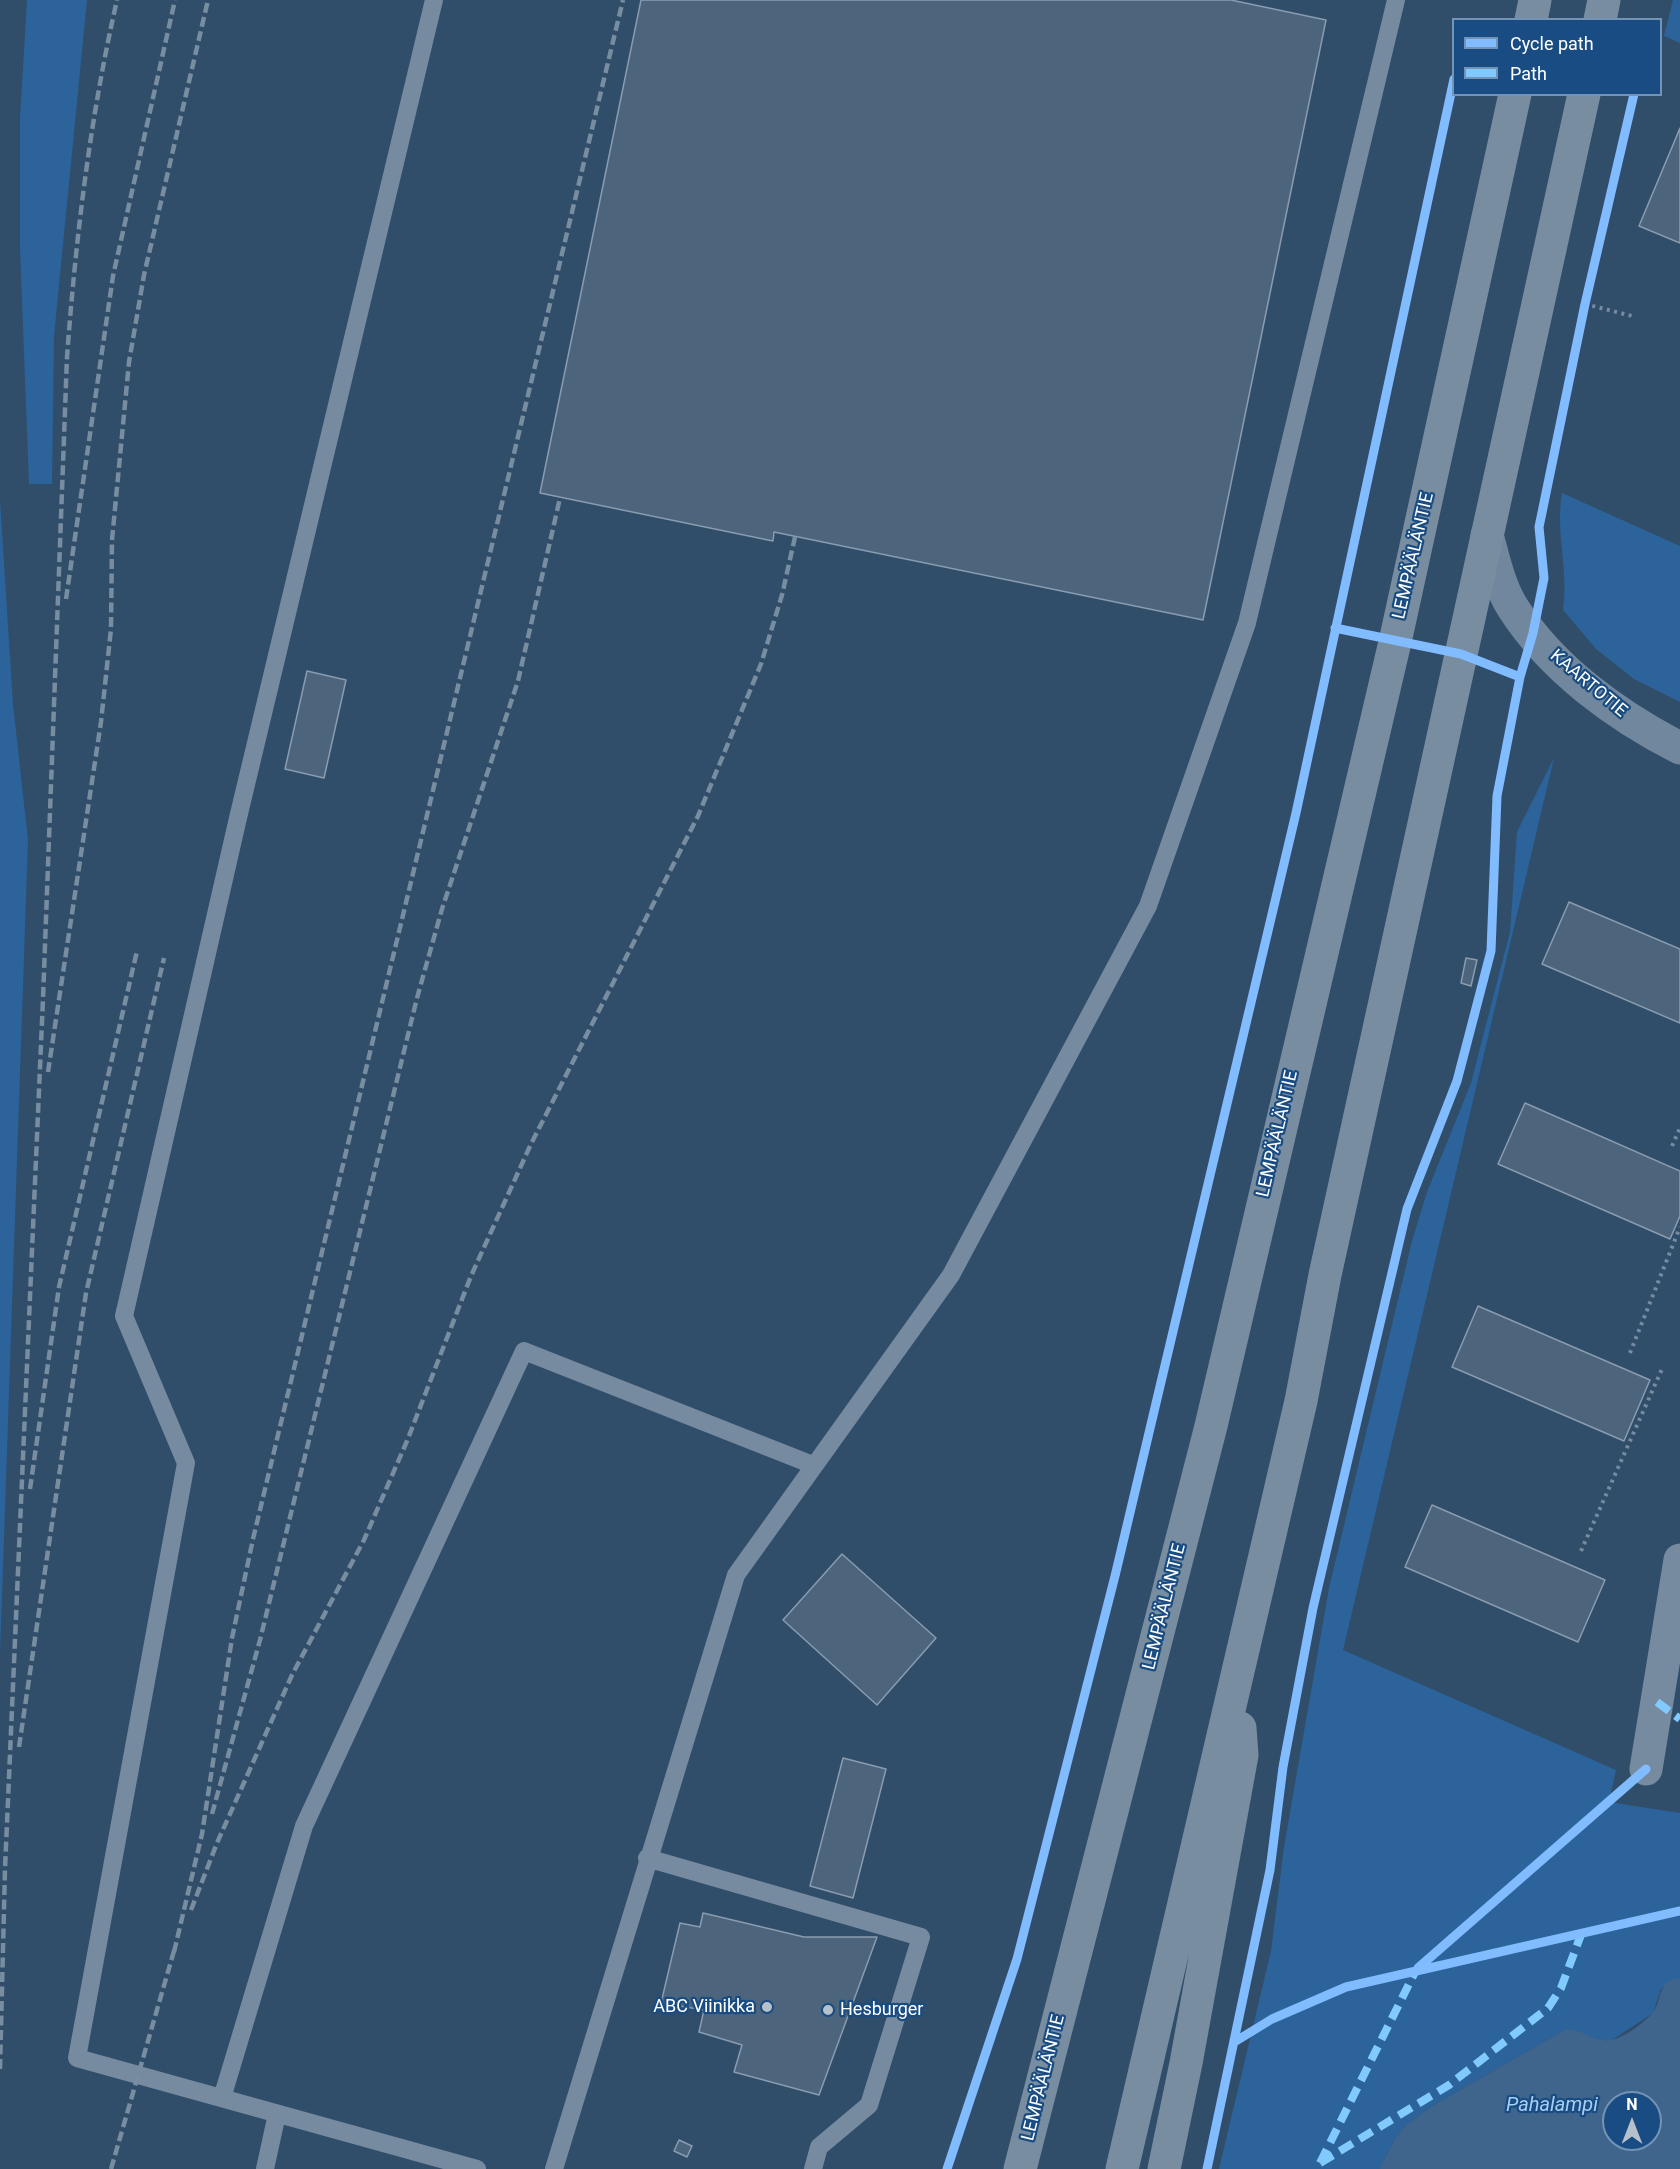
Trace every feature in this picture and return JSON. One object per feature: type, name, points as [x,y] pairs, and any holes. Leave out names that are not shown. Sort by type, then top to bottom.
[{"type":"highway","points":[[1531,18],[1535,0]]},
{"type":"highway","points":[[1600,18],[1604,0]]},
{"type":"highway","name":"LEMPÄÄLÄNTIE","points":[[1020,2169],[1214,1414],[1398,630],[1515,96]]},
{"type":"highway","points":[[1122,2169],[1236,1688],[1301,1401],[1325,1275],[1584,96]]},
{"type":"highway","points":[[1164,2169],[1186,2063],[1242,1755],[1236,1688]]},
{"type":"main road","name":"KAARTOTIE","points":[[1487,535],[1499,578],[1513,607],[1542,645],[1589,689],[1648,732],[1680,748]]},
{"type":"street","points":[[1646,1769],[1680,1560]]},
{"type":"lane","points":[[434,0],[238,818],[124,1316],[186,1463],[77,2058],[477,2169]]},
{"type":"lane","points":[[554,2169],[647,1858],[736,1575],[951,1275],[1148,906],[1247,623],[1396,0]]},
{"type":"lane","points":[[222,2098],[304,1826],[524,1351],[813,1465]]},
{"type":"lane","points":[[647,1858],[921,1936],[869,2105],[819,2147],[813,2169]]},
{"type":"lane","points":[[265,2169],[277,2114]]},
{"type":"path","points":[[1583,316],[1588,292]]},
{"type":"path","points":[[1585,304],[1632,316]]},
{"type":"path","points":[[1672,1146],[1680,1128]]},
{"type":"path","points":[[1630,1353],[1680,1227]]},
{"type":"path","points":[[1581,1551],[1662,1369]]},
{"type":"shaded area","points":[[27,0],[87,0],[54,336],[52,484],[29,484],[20,249],[20,117]]},
{"type":"shaded area","points":[[1673,0],[1680,0],[1680,43],[1664,36]]},
{"type":"shaded area","points":[[1562,493],[1680,546],[1680,702],[1634,679],[1596,649],[1563,610],[1564,580],[1560,523]]},
{"type":"shaded area","points":[[0,500],[13,704],[28,840],[0,1654]]},
{"type":"shaded area","points":[[1554,758],[1343,1650],[1616,1770],[1609,1802],[1680,1813],[1680,1979],[1673,1979],[1661,1989],[1653,2013],[1612,2040],[1599,2040],[1566,2029],[1429,2108],[1406,2125],[1396,2137],[1379,2169],[1219,2169],[1271,1951],[1284,1847],[1329,1588],[1412,1241],[1427,1192],[1471,1083],[1510,932],[1517,832]]},
{"type":"water","name":"Pahalampi","points":[[1673,1979],[1680,1979],[1680,2169],[1379,2169],[1396,2137],[1406,2125],[1429,2108],[1566,2029],[1604,2040],[1622,2036],[1652,2013],[1665,1985]]},
{"type":"building","points":[[641,0],[1231,0],[1326,20],[1203,620],[774,532],[773,541],[540,493]]},
{"type":"building","points":[[1680,128],[1680,243],[1639,226]]},
{"type":"building","points":[[307,671],[346,680],[324,778],[285,769]]},
{"type":"building","points":[[1569,902],[1680,949],[1680,1023],[1542,964]]},
{"type":"building","points":[[1466,958],[1477,960],[1471,986],[1461,983]]},
{"type":"building","points":[[1525,1103],[1680,1171],[1680,1216],[1670,1239],[1498,1164]]},
{"type":"building","points":[[1478,1306],[1650,1380],[1624,1441],[1452,1367]]},
{"type":"building","points":[[1432,1505],[1605,1580],[1578,1642],[1405,1567]]},
{"type":"building","points":[[842,1554],[936,1638],[877,1705],[783,1620]]},
{"type":"building","points":[[843,1758],[886,1769],[853,1898],[810,1886]]},
{"type":"building","name":"ABC Viinikka","points":[[703,1913],[804,1937],[877,1937],[819,2095],[734,2072],[742,2045],[699,2032],[704,2010],[661,2003],[680,1923],[700,1927]]},
{"type":"building","points":[[679,2140],[692,2146],[687,2157],[674,2151]]},
{"type":"railway","points":[[0,2069],[5,1869],[43,999],[67,357],[85,177],[107,44],[117,0]]},
{"type":"railway","points":[[66,599],[113,276],[175,0]]},
{"type":"railway","points":[[48,1072],[101,722],[111,629],[112,540],[129,362],[144,275],[208,0]]},
{"type":"railway","points":[[174,1952],[202,1834],[232,1638],[253,1539],[623,0]]},
{"type":"railway","points":[[212,1814],[260,1640],[417,998],[442,909],[518,681],[560,498]]},
{"type":"railway","points":[[191,1910],[217,1843],[292,1675],[364,1540],[407,1441],[471,1276],[531,1144],[698,816],[761,664],[782,595],[795,537]]},
{"type":"railway","points":[[30,1489],[59,1287],[137,951]]},
{"type":"railway","points":[[19,1747],[86,1293],[164,958]]},
{"type":"railway","points":[[111,2169],[176,1944]]},
{"type":"marked path","points":[[1657,1702],[1680,1719]]},
{"type":"marked path","points":[[1320,2163],[1449,2085],[1548,2008],[1561,1988],[1582,1932]]},
{"type":"marked path","points":[[1320,2163],[1416,1970]]},
{"type":"cycle path","points":[[947,2169],[1017,1959],[1115,1576],[1296,813],[1452,88]]},
{"type":"cycle path","points":[[1207,2169],[1270,1870],[1283,1767],[1313,1608],[1407,1209],[1457,1081],[1491,951],[1497,796],[1520,677],[1533,633],[1544,578],[1539,527],[1585,304],[1634,96]]},
{"type":"cycle path","points":[[1335,628],[1461,654],[1520,677]]},
{"type":"cycle path","points":[[1418,1968],[1646,1769]]},
{"type":"cycle path","points":[[1236,2041],[1272,2019],[1346,1987],[1680,1911]]},
{"type":"place","name":"ABC Viinikka","points":[[767,2007]]},
{"type":"place","name":"Hesburger","points":[[828,2010]]}]
